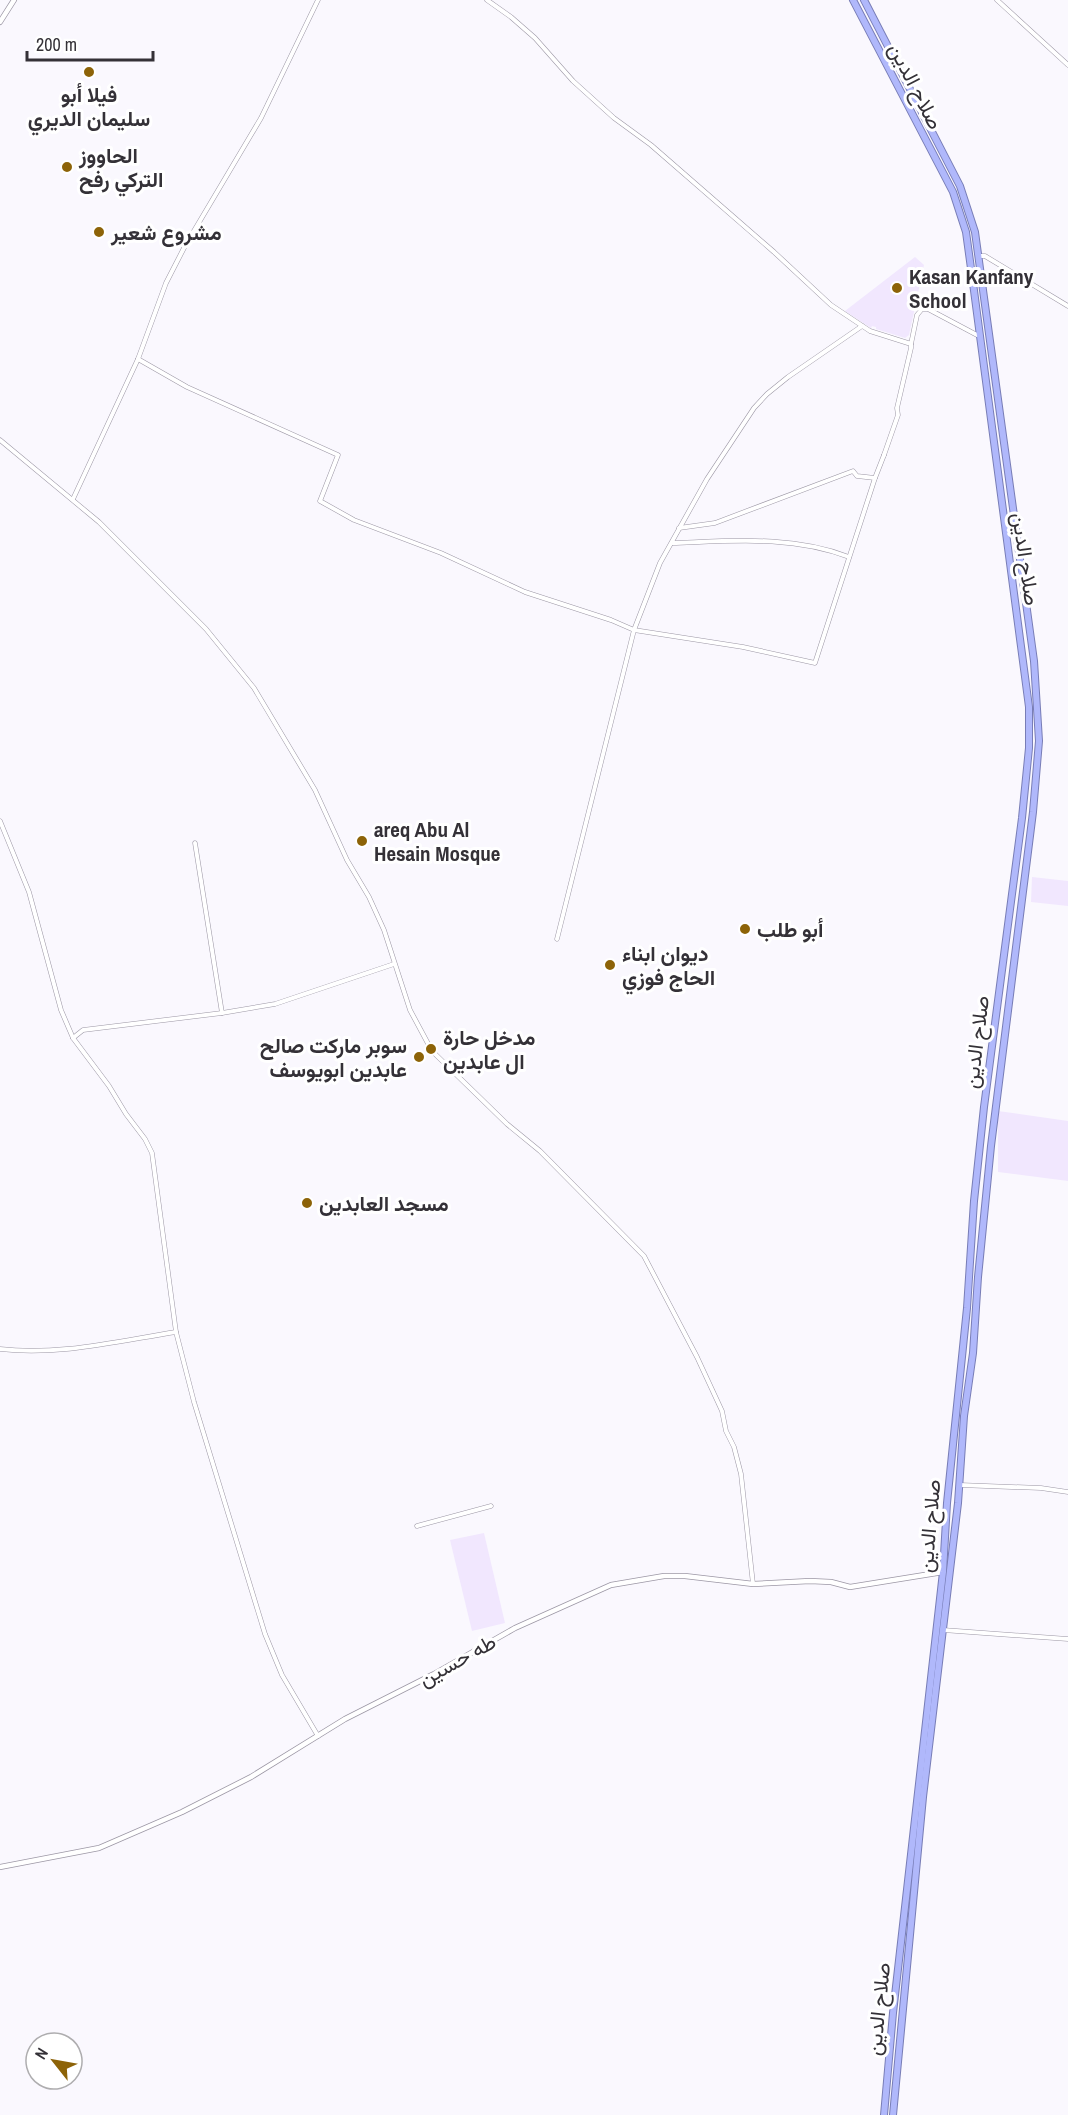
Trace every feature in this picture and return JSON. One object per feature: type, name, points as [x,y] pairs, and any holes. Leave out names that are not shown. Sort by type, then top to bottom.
[{"type":"highway","name":"صلاح الدين","points":[[853,0],[942,170],[962,217],[970,260],[1029,707],[1029,748],[982,1119],[974,1201],[943,1572],[893,2115]]},
{"type":"highway","name":"صلاح الدين","points":[[864,0],[960,186],[971,216],[979,256],[1034,661],[1039,741],[1033,812],[995,1106],[951,1571],[930,1709],[893,2013],[884,2115]]},
{"type":"highway","points":[[1001,494],[1006,496],[1011,493]]},
{"type":"highway","points":[[961,1367],[971,1369]]},
{"type":"street","points":[[0,22],[14,0]]},
{"type":"street","points":[[73,500],[138,359],[166,283],[185,246],[261,118],[318,0]]},
{"type":"street","points":[[487,0],[535,38],[573,81],[614,118],[651,146],[766,245],[831,305],[870,331],[911,344]]},
{"type":"street","points":[[997,0],[1068,64]]},
{"type":"street","points":[[979,256],[986,256],[1068,306]]},
{"type":"street","points":[[138,359],[187,387],[338,455],[321,501],[346,516],[441,553],[525,592],[633,630],[755,649],[814,663],[898,415],[897,408],[917,315],[922,309],[928,309],[977,334]]},
{"type":"street","points":[[557,939],[633,630],[660,563],[706,479],[761,401],[788,377],[862,326]]},
{"type":"street","points":[[0,440],[99,522],[206,628],[254,688],[315,790],[347,860],[369,897],[384,930],[410,1010],[432,1051],[507,1124],[540,1151],[644,1256],[697,1357],[722,1411],[726,1431],[734,1447],[741,1474],[753,1584]]},
{"type":"street","points":[[679,528],[715,523],[853,471],[857,476],[875,478]]},
{"type":"street","points":[[671,543],[779,541],[833,551],[849,557]]},
{"type":"street","points":[[0,821],[29,892],[61,1010],[73,1038],[145,1139],[152,1153],[176,1332],[194,1402],[261,1623],[282,1675],[318,1736]]},
{"type":"street","points":[[195,843],[222,1012]]},
{"type":"street","points":[[73,1038],[83,1030],[275,1004],[394,963]]},
{"type":"street","points":[[0,1349],[15,1351],[72,1348],[176,1332]]},
{"type":"street","points":[[959,1485],[1041,1488],[1068,1492]]},
{"type":"street","points":[[417,1526],[491,1506]]},
{"type":"street","name":"طه حسين","points":[[0,1867],[86,1851],[112,1843],[182,1812],[251,1777],[345,1719],[434,1674],[515,1628],[611,1585],[664,1576],[685,1576],[753,1584],[831,1582],[850,1587],[943,1572]]},
{"type":"street","points":[[943,1630],[1068,1639]]},
{"type":"shaded area","name":"Kasan Kanfany School","points":[[915,257],[924,265],[909,335],[905,338],[876,329],[876,327],[871,328],[845,311]]},
{"type":"shaded area","points":[[1032,877],[1068,881],[1068,906],[1031,902]]},
{"type":"shaded area","points":[[998,1111],[1068,1121],[1068,1181],[998,1172]]},
{"type":"shaded area","points":[[484,1533],[505,1623],[472,1631],[450,1540]]},
{"type":"place","name":"فيلا أبو سليمان الديري","points":[[89,72]]},
{"type":"place","name":"الحاووز التركي رفح","points":[[67,167]]},
{"type":"place","name":"مشروع شعير","points":[[99,232]]},
{"type":"place","name":"Kasan Kanfany School","points":[[897,288]]},
{"type":"place","name":"areq Abu Al Hesain Mosque","points":[[362,841]]},
{"type":"place","name":"أبو طلب","points":[[745,929]]},
{"type":"place","name":"ديوان ابناء الحاج فوزي","points":[[610,965]]},
{"type":"place","name":"مدخل حارة ال عابدين","points":[[431,1049]]},
{"type":"place","name":"سوبر ماركت صالح عابدين ابويوسف","points":[[419,1057]]},
{"type":"place","name":"مسجد العابدين","points":[[307,1203]]}]
